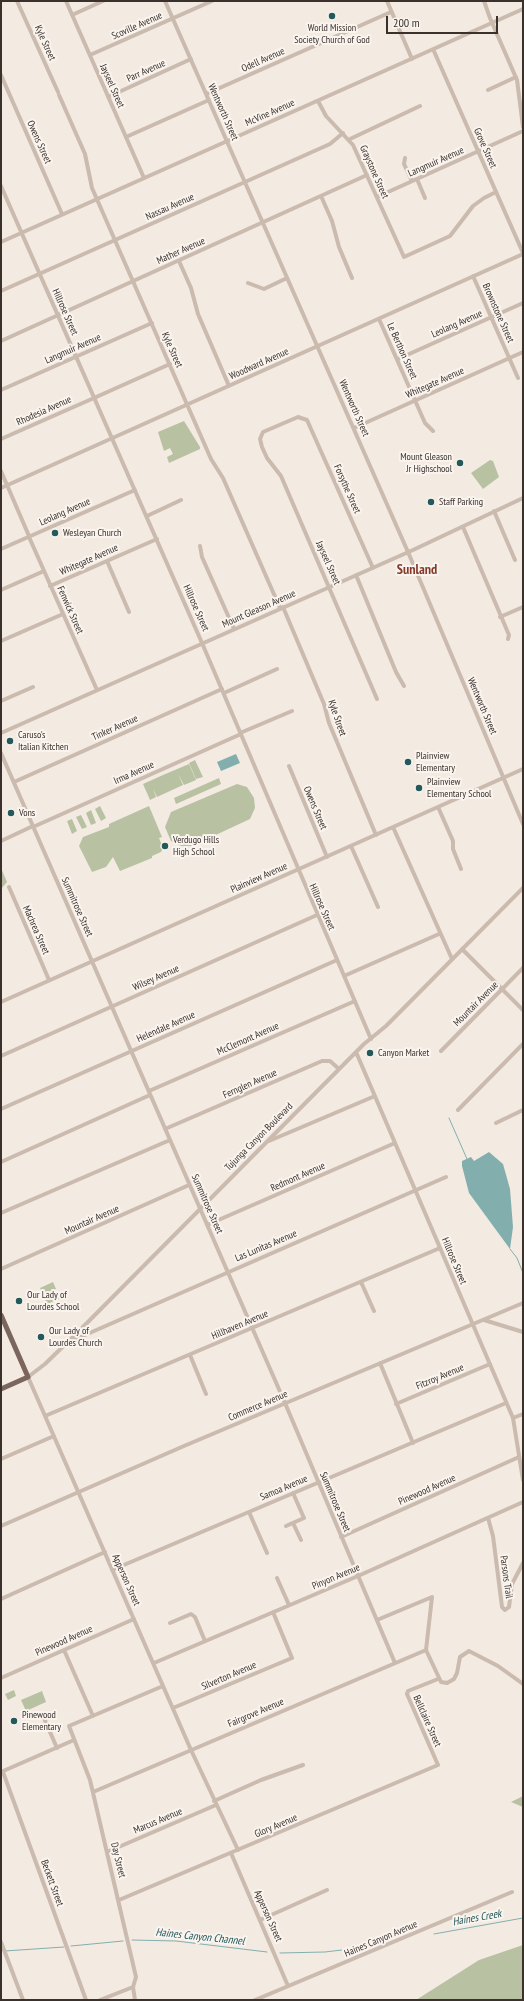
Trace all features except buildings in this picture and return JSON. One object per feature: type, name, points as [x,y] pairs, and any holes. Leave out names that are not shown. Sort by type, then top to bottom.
[{"type":"main road","name":"Apperson Street","points":[[1,1315],[28,1377]]},
{"type":"main road","name":"Tujunga Canyon Boulevard","points":[[1,1389],[28,1377]]},
{"type":"street","name":"Kyle Street","points":[[18,1],[85,154],[89,179],[97,199],[211,459],[223,478],[282,608],[324,704],[329,723],[376,834]]},
{"type":"street","name":"Jayseel Street","points":[[66,1],[144,178]]},
{"type":"street","points":[[72,15],[103,1]]},
{"type":"street","name":"Wentworth Street","points":[[165,1],[408,552],[523,824]]},
{"type":"street","name":"Scoville Avenue","points":[[90,55],[212,1]]},
{"type":"street","points":[[387,1],[412,59]]},
{"type":"street","points":[[484,1],[516,77],[523,127]]},
{"type":"street","name":"McVine Avenue","points":[[1,242],[523,9]]},
{"type":"street","name":"Odell Avenue","points":[[206,94],[391,12]]},
{"type":"street","name":"Grove Street","points":[[433,49],[523,253]]},
{"type":"street","name":"Parr Avenue","points":[[108,96],[191,59]]},
{"type":"street","name":"Owens Street","points":[[1,75],[62,214]]},
{"type":"street","points":[[488,90],[516,77]]},
{"type":"street","points":[[126,137],[209,100]]},
{"type":"street","name":"Graystone Street","points":[[318,101],[326,116],[350,139],[404,257],[450,236],[473,206],[496,192]]},
{"type":"street","points":[[350,139],[420,106]]},
{"type":"street","name":"Langmuir Avenue","points":[[377,197],[523,131]]},
{"type":"street","name":"Nassau Avenue","points":[[1,291],[330,144],[343,133]]},
{"type":"street","points":[[405,158],[404,164],[425,198]]},
{"type":"street","name":"Mather Avenue","points":[[1,341],[367,175]]},
{"type":"street","name":"Hillrose Street","points":[[1,186],[223,691],[371,1039]]},
{"type":"street","points":[[321,196],[332,221],[339,247],[352,278]]},
{"type":"street","name":"Woodward Avenue","points":[[1,488],[318,347],[523,253]]},
{"type":"street","points":[[179,261],[191,288],[198,314],[229,386]]},
{"type":"street","name":"Brownstone Street","points":[[473,276],[518,378]]},
{"type":"street","points":[[248,283],[264,289],[288,278]]},
{"type":"street","name":"Leolang Avenue","points":[[398,359],[523,303]]},
{"type":"street","name":"Le Berthon Street","points":[[379,319],[425,423],[433,431]]},
{"type":"street","name":"Langmuir Avenue","points":[[1,390],[152,323]]},
{"type":"street","name":"Whitegate Avenue","points":[[354,428],[523,352]]},
{"type":"street","name":"Rhodesia Avenue","points":[[1,440],[170,364]]},
{"type":"street","name":"Jayseel Street","points":[[304,418],[296,418],[265,431],[260,437],[260,444],[265,454],[281,476],[330,586],[377,699]]},
{"type":"street","name":"Forsythe Street","points":[[304,418],[308,421],[373,568]]},
{"type":"street","name":"Fenwick Street","points":[[1,471],[50,586],[97,690]]},
{"type":"street","name":"Leolang Avenue","points":[[1,549],[135,490]]},
{"type":"street","name":"Mount Gleason Avenue","points":[[1,733],[373,568],[523,498]]},
{"type":"street","points":[[147,516],[181,500]]},
{"type":"street","points":[[494,511],[515,560]]},
{"type":"street","points":[[463,527],[500,617],[509,635],[508,639]]},
{"type":"street","name":"Whitegate Avenue","points":[[50,586],[157,539]]},
{"type":"street","points":[[200,546],[202,557],[234,629]]},
{"type":"street","points":[[107,561],[129,612]]},
{"type":"street","name":"Whitegate Avenue","points":[[1,590],[44,571]]},
{"type":"street","points":[[356,575],[396,672],[404,686]]},
{"type":"street","points":[[500,617],[523,607]]},
{"type":"street","points":[[1,641],[63,614]]},
{"type":"street","name":"Tinker Avenue","points":[[14,782],[277,669]]},
{"type":"street","points":[[1,701],[33,687]]},
{"type":"street","name":"Irma Avenue","points":[[1,841],[292,711]]},
{"type":"street","name":"Summitrose Street","points":[[1,753],[285,1403],[395,1663]]},
{"type":"street","name":"Owens Street","points":[[288,766],[327,856]]},
{"type":"street","name":"Plainview Avenue","points":[[1,1002],[523,769]]},
{"type":"street","points":[[438,807],[453,841],[452,849],[461,869]]},
{"type":"street","points":[[393,827],[439,934],[452,959]]},
{"type":"street","points":[[351,846],[378,907]]},
{"type":"street","name":"Machrea Street","points":[[9,887],[49,980]]},
{"type":"street","name":"Tujunga Canyon Boulevard","points":[[28,1377],[45,1364],[86,1324],[356,1052],[371,1039],[523,888]]},
{"type":"street","name":"Wilsey Avenue","points":[[1,1056],[317,915]]},
{"type":"street","points":[[344,976],[439,934]]},
{"type":"street","points":[[462,949],[523,1010]]},
{"type":"street","name":"Helendale Avenue","points":[[1,1109],[337,960]]},
{"type":"street","name":"Mountair Avenue","points":[[441,1051],[523,968]]},
{"type":"street","name":"McClemont Avenue","points":[[1,1162],[149,1093],[355,1001]]},
{"type":"street","points":[[458,1110],[523,1044]]},
{"type":"street","name":"Hillrose Street","points":[[356,1052],[512,1418],[523,1480]]},
{"type":"street","name":"Fernglen Avenue","points":[[165,1130],[322,1061],[330,1061],[339,1069]]},
{"type":"street","points":[[267,1141],[375,1096]]},
{"type":"street","points":[[496,1123],[523,1110]]},
{"type":"street","points":[[1,1213],[170,1140]]},
{"type":"street","name":"Redmont Avenue","points":[[207,1225],[395,1143]]},
{"type":"street","name":"Las Lunitas Avenue","points":[[66,1342],[93,1332],[446,1177]]},
{"type":"street","name":"Mountair Avenue","points":[[1,1269],[189,1185]]},
{"type":"street","name":"Hillhaven Avenue","points":[[45,1416],[440,1248]]},
{"type":"street","points":[[361,1282],[374,1311]]},
{"type":"street","name":"Commerce Avenue","points":[[1,1526],[285,1403],[523,1303]]},
{"type":"street","points":[[483,1320],[523,1332]]},
{"type":"street","points":[[86,1324],[93,1332]]},
{"type":"street","points":[[190,1355],[206,1394]]},
{"type":"street","points":[[380,1363],[413,1443]]},
{"type":"street","name":"Fitzroy Avenue","points":[[396,1404],[490,1364]]},
{"type":"street","name":"Apperson Street","points":[[28,1377],[191,1750],[238,1850]]},
{"type":"street","name":"Samoa Avenue","points":[[112,1570],[506,1403]]},
{"type":"street","points":[[512,1418],[523,1414]]},
{"type":"street","points":[[1,1459],[54,1436]]},
{"type":"street","name":"Pinewood Avenue","points":[[341,1537],[519,1458]]},
{"type":"street","points":[[286,1526],[304,1518],[293,1493]]},
{"type":"street","name":"Pinyon Avenue","points":[[154,1663],[358,1576],[523,1502]]},
{"type":"street","points":[[249,1512],[267,1553]]},
{"type":"street","name":"Parsons Trail","points":[[488,1518],[493,1536],[501,1601],[505,1610],[509,1607],[512,1584],[523,1563]]},
{"type":"street","points":[[293,1523],[300,1540]]},
{"type":"street","points":[[1,1599],[105,1552]]},
{"type":"street","points":[[277,1578],[289,1606]]},
{"type":"street","points":[[377,1620],[432,1597],[426,1650],[438,1679],[445,1684],[452,1681],[457,1674],[460,1656],[464,1652],[469,1651],[498,1666],[523,1684]]},
{"type":"street","name":"Silverton Avenue","points":[[173,1708],[292,1658],[273,1612]]},
{"type":"street","points":[[170,1622],[191,1614],[195,1617],[205,1641]]},
{"type":"street","name":"Pinewood Avenue","points":[[1,1678],[134,1619]]},
{"type":"street","points":[[64,1650],[93,1716],[163,1686]]},
{"type":"street","name":"Fairgrove Avenue","points":[[93,1792],[426,1650]]},
{"type":"street","name":"Bellclaire Street","points":[[438,1679],[408,1691],[407,1694],[438,1765]]},
{"type":"street","points":[[43,1716],[57,1748]]},
{"type":"street","name":"Day Street","points":[[93,1716],[69,1726],[88,1771],[108,1852],[136,1977],[133,1986],[135,2000]]},
{"type":"street","points":[[2,1772],[74,1740]]},
{"type":"street","name":"Marcus Avenue","points":[[108,1852],[215,1803],[261,1780],[303,1765]]},
{"type":"street","name":"Glory Avenue","points":[[119,1900],[438,1765]]},
{"type":"street","name":"Beckett Street","points":[[2,1772],[86,2000]]},
{"type":"street","name":"Apperson Street","points":[[231,1853],[288,1986]]},
{"type":"street","points":[[260,1920],[327,1890]]},
{"type":"street","name":"Haines Canyon Avenue","points":[[255,2000],[512,1892]]},
{"type":"street","points":[[1,1942],[23,2000]]},
{"type":"street","points":[[100,2000],[133,1986]]},
{"type":"green space","points":[[184,421],[200,449],[169,463],[167,457],[173,454],[170,448],[164,451],[158,432]]},
{"type":"green space","points":[[490,460],[493,461],[499,477],[483,489],[471,473]]},
{"type":"green space","points":[[195,760],[203,777],[196,779],[189,763]]},
{"type":"green space","points":[[189,764],[196,780],[184,785],[178,774],[183,785],[170,791],[163,775]]},
{"type":"green space","points":[[163,775],[170,791],[157,797],[153,789],[156,797],[150,800],[143,784]]},
{"type":"green space","points":[[219,778],[221,784],[176,804],[174,798]]},
{"type":"green space","points":[[237,784],[247,787],[254,798],[255,808],[250,819],[192,846],[181,846],[171,841],[165,827],[171,812]]},
{"type":"green space","points":[[100,806],[106,818],[101,821],[95,809]]},
{"type":"green space","points":[[149,806],[162,837],[159,838],[163,848],[161,852],[152,856],[152,858],[120,871],[113,857],[106,867],[92,872],[79,846],[83,837],[109,827],[109,824]]},
{"type":"green space","points":[[91,810],[96,823],[91,825],[86,813]]},
{"type":"green space","points":[[81,815],[87,827],[82,829],[76,817]]},
{"type":"green space","points":[[72,819],[77,831],[72,834],[67,821]]},
{"type":"green space","points":[[1,868],[7,882],[1,889]]},
{"type":"green space","points":[[53,1282],[56,1289],[43,1295],[40,1288]]},
{"type":"green space","points":[[56,1292],[59,1299],[47,1304],[44,1297]]},
{"type":"green space","points":[[14,1690],[16,1696],[8,1700],[5,1694]]},
{"type":"green space","points":[[42,1691],[46,1702],[26,1711],[21,1700]]},
{"type":"green space","points":[[523,1796],[523,1807],[511,1802]]},
{"type":"green space","points":[[523,1945],[523,2000],[416,2000],[479,1960]]},
{"type":"water","points":[[236,754],[240,763],[221,771],[217,762]]},
{"type":"water","points":[[489,1152],[503,1164],[510,1189],[513,1227],[510,1249],[469,1193],[462,1166],[462,1161],[471,1157],[474,1161]]},
{"type":"waterway","points":[[449,1118],[467,1159]]},
{"type":"waterway","points":[[510,1249],[517,1258],[523,1273]]},
{"type":"waterway","name":"Haines Creek","points":[[434,1934],[523,1918]]},
{"type":"waterway","name":"Haines Canyon Channel","points":[[132,1940],[176,1941],[267,1952]]},
{"type":"waterway","name":"Haines Canyon Channel","points":[[71,1946],[123,1941]]},
{"type":"waterway","name":"Haines Canyon Channel","points":[[5,1951],[64,1947]]},
{"type":"waterway","name":"Haines Canyon Channel","points":[[280,1953],[325,1952],[367,1947]]},
{"type":"place","name":"World Mission Society Church of God","points":[[332,16]]},
{"type":"place","name":"Mount Gleason Jr Highschool","points":[[460,463]]},
{"type":"place","name":"Staff Parking","points":[[431,502]]},
{"type":"place","name":"Wesleyan Church","points":[[55,533]]},
{"type":"place","name":"Caruso's Italian Kitchen","points":[[10,741]]},
{"type":"place","name":"Plainview Elementary","points":[[408,762]]},
{"type":"place","name":"Plainview Elementary School","points":[[419,788]]},
{"type":"place","name":"Vons","points":[[11,813]]},
{"type":"place","name":"Verdugo Hills High School","points":[[165,846]]},
{"type":"place","name":"Canyon Market","points":[[370,1053]]},
{"type":"place","name":"Our Lady of Lourdes School","points":[[19,1301]]},
{"type":"place","name":"Our Lady of Lourdes Church","points":[[41,1337]]},
{"type":"place","name":"Pinewood Elementary","points":[[14,1721]]},
{"type":"district","name":"Sunland","points":[[417,570]]}]
